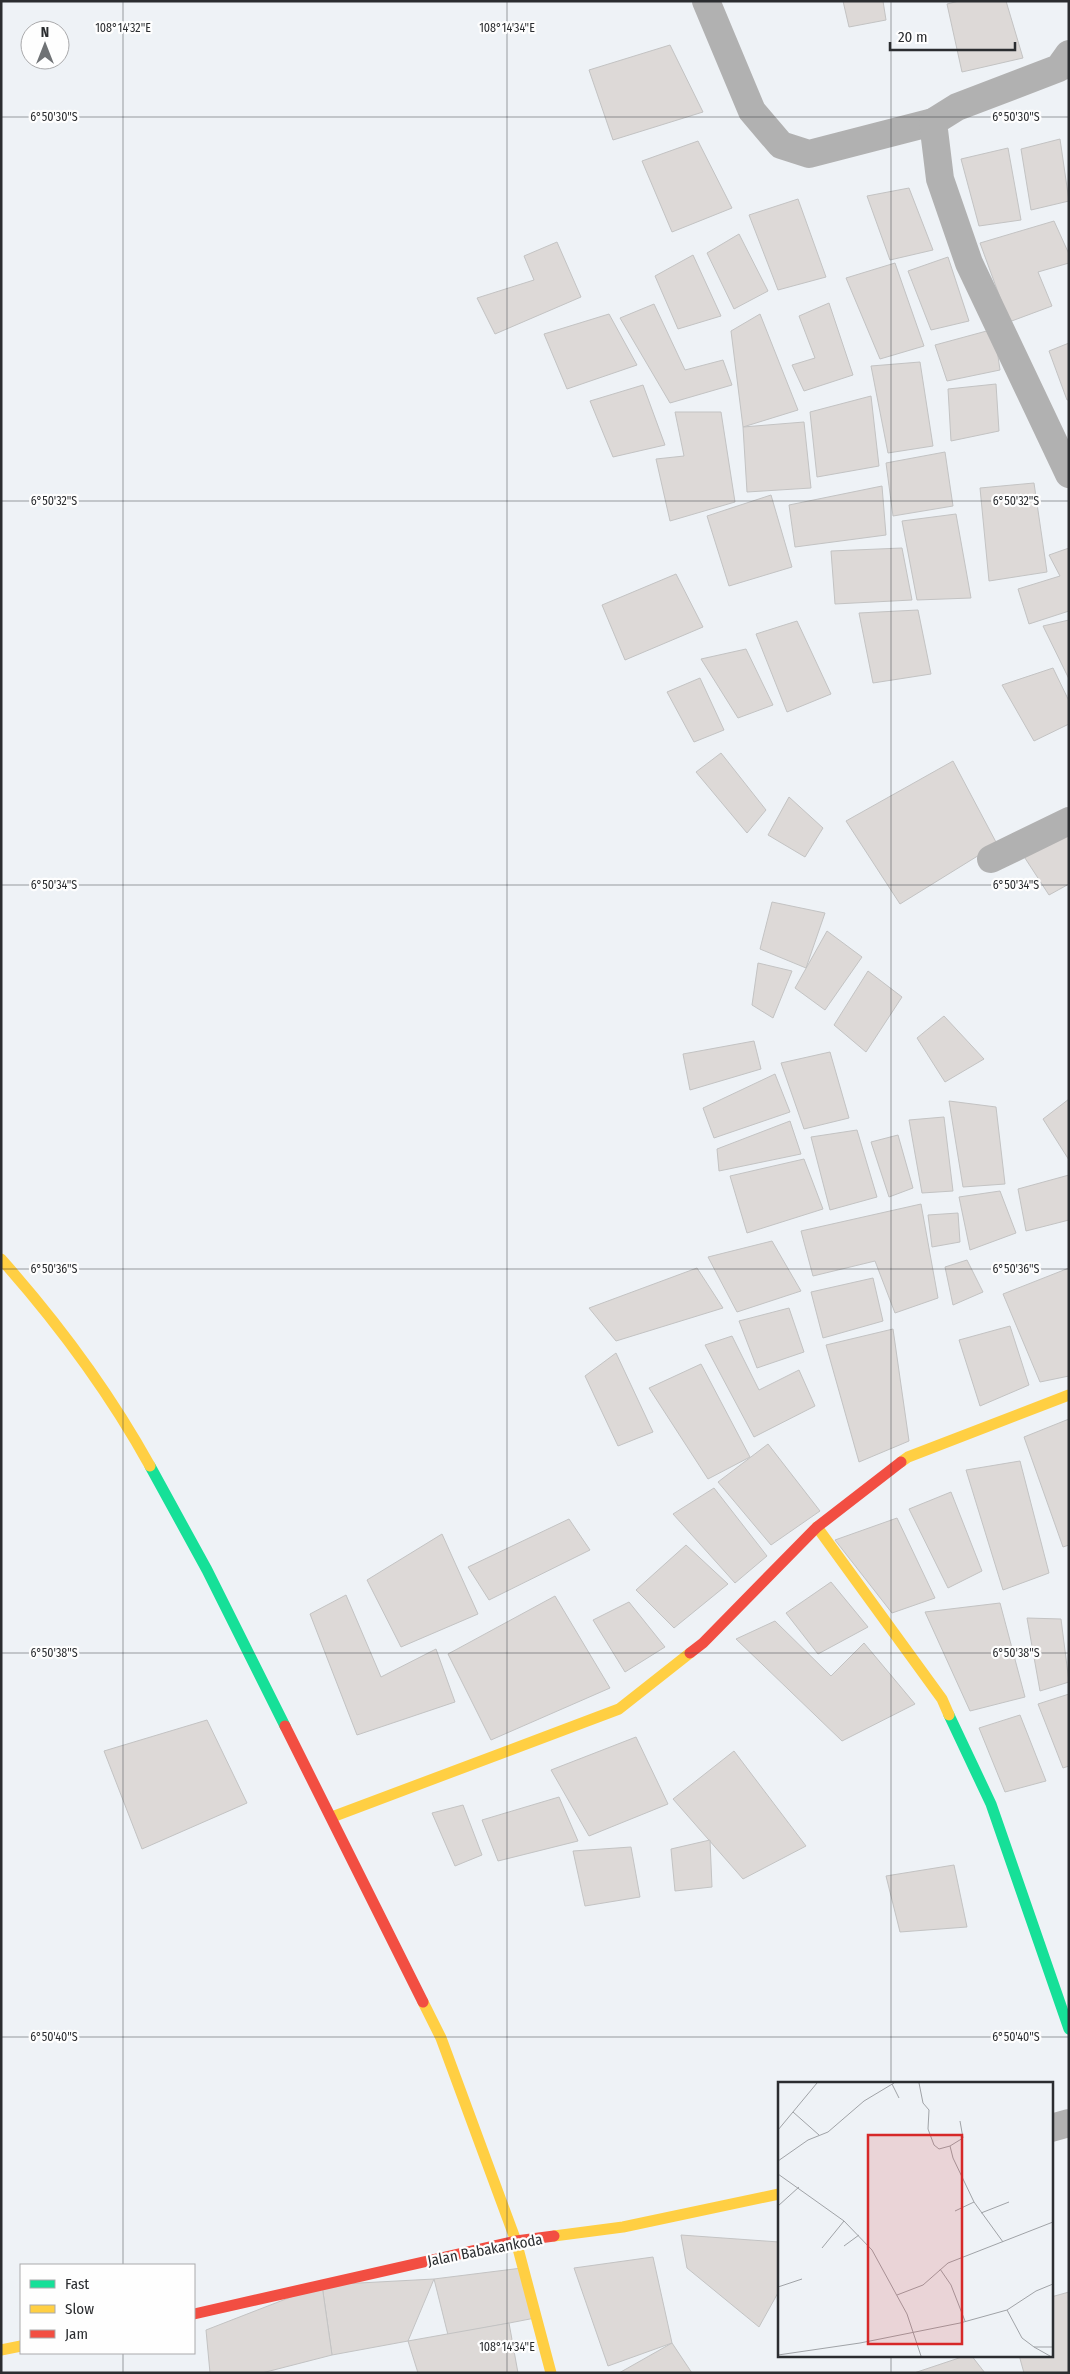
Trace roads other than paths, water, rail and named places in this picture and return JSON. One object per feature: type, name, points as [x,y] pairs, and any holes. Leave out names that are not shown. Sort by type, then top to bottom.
[{"type":"street","points":[[706,1],[752,111],[781,146],[809,154],[933,122],[957,107],[1059,68],[1069,54]]},
{"type":"street","points":[[933,122],[940,179],[969,263],[1069,474]]},
{"type":"street","points":[[991,859],[1069,821]]},
{"type":"street","points":[[1,1258],[44,1307],[134,1435],[207,1570],[332,1817],[441,2038],[516,2241],[551,2373]]},
{"type":"street","points":[[332,1817],[619,1709],[703,1643],[817,1527],[908,1457],[1069,1395]]},
{"type":"street","points":[[817,1527],[942,1699],[992,1804],[1069,2029]]},
{"type":"street","points":[[1052,2128],[1069,2123]]},
{"type":"street","name":"Jalan Babakankoda","points":[[195,2314],[516,2241],[622,2227],[778,2194]]},
{"type":"street","points":[[1,2350],[20,2346]]}]
